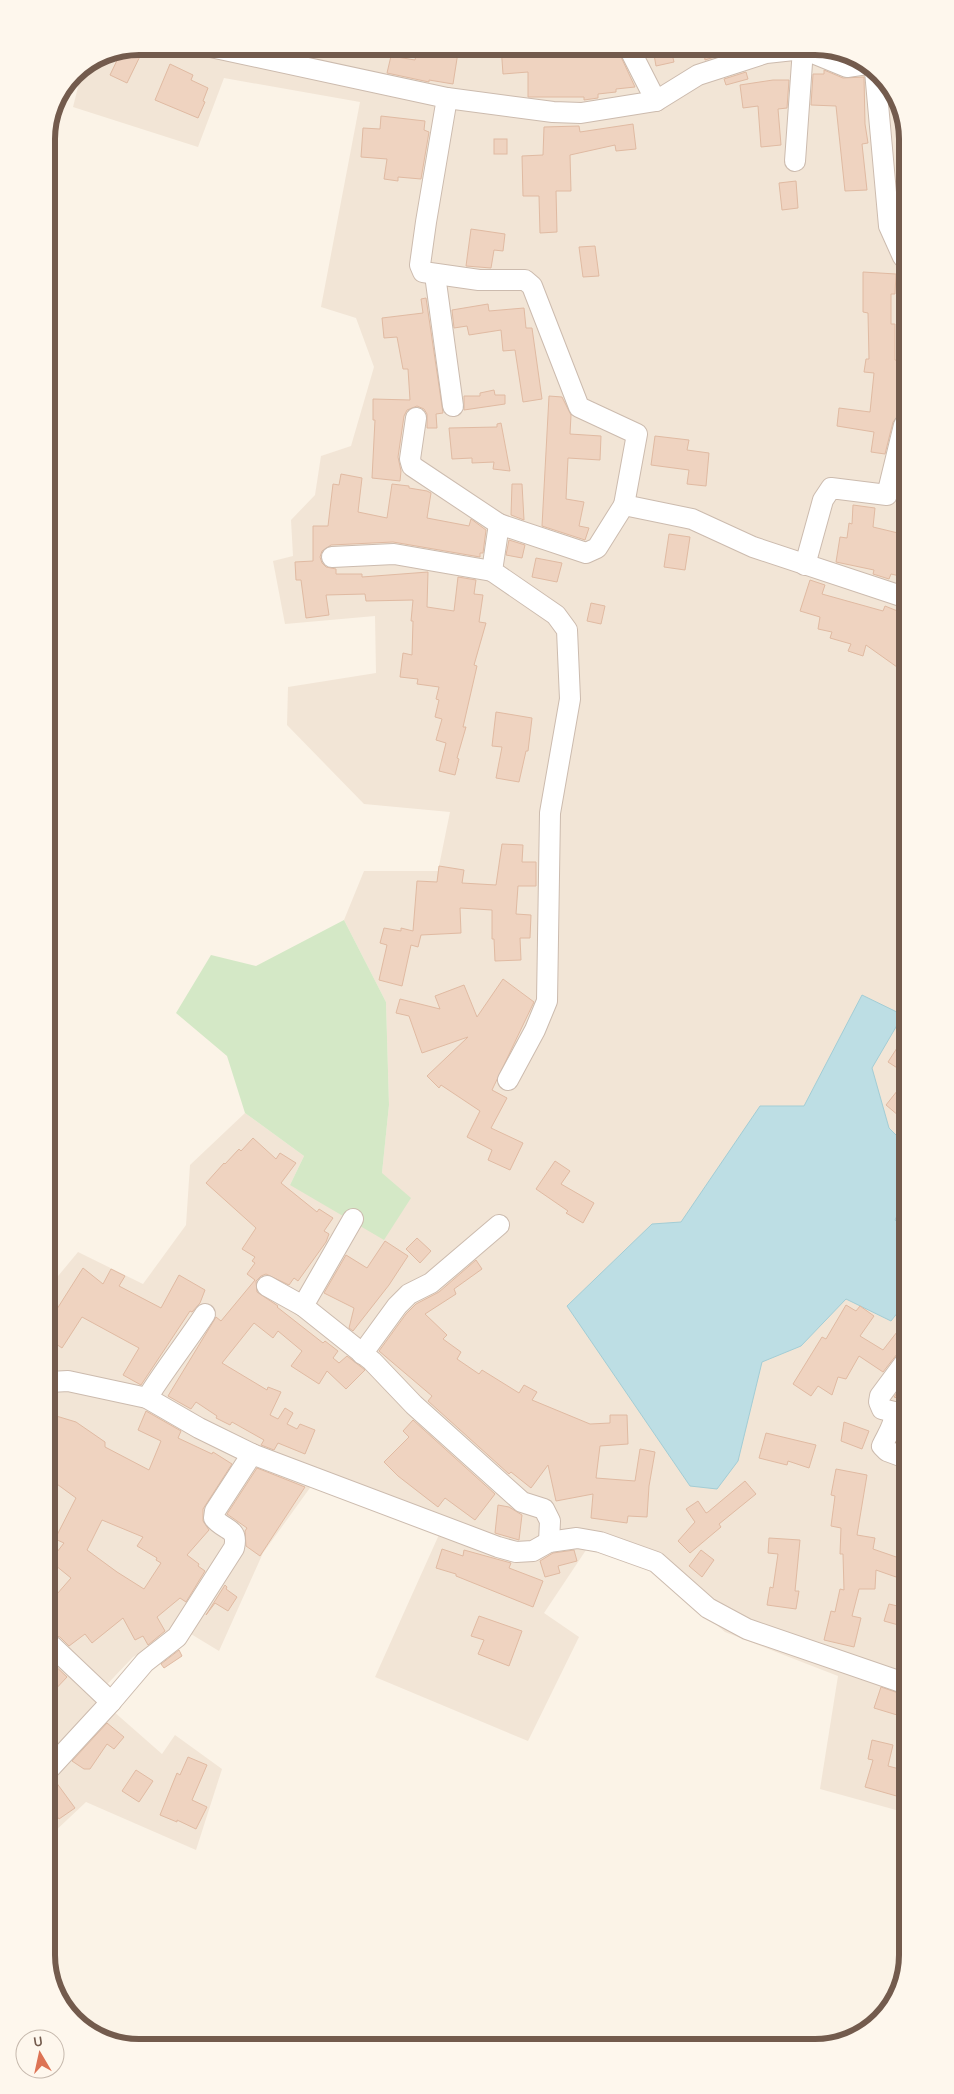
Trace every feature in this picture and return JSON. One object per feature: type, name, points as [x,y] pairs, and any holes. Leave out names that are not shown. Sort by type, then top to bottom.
[{"type":"street","points":[[248,55],[447,98],[553,112],[581,113],[656,101],[698,75],[752,55]]},
{"type":"street","points":[[633,55],[656,101]]},
{"type":"street","points":[[795,161],[803,55]]},
{"type":"street","points":[[818,55],[847,67],[855,66]]},
{"type":"street","points":[[876,82],[888,226],[899,249]]},
{"type":"street","points":[[416,418],[410,459],[412,466],[499,524],[586,553],[597,548],[624,505],[637,434],[579,407],[532,286],[525,280],[479,280],[422,272],[420,265],[447,98]]},
{"type":"street","points":[[435,275],[453,406]]},
{"type":"street","points":[[806,564],[823,500],[831,488],[887,495],[899,446]]},
{"type":"street","points":[[624,505],[692,519],[753,547],[899,595]]},
{"type":"street","points":[[492,571],[499,524]]},
{"type":"street","points":[[332,557],[394,554],[492,571],[556,615],[567,630],[570,699],[550,814],[547,1001],[535,1030],[508,1080]]},
{"type":"street","points":[[303,1306],[353,1219]]},
{"type":"street","points":[[362,1354],[397,1306],[409,1294],[431,1283],[499,1225]]},
{"type":"street","points":[[267,1286],[303,1306],[372,1361],[414,1404],[522,1502],[544,1509],[550,1521],[549,1542]]},
{"type":"street","points":[[147,1398],[168,1364],[186,1343],[204,1314]]},
{"type":"street","points":[[899,1370],[880,1396],[879,1402],[882,1409],[894,1412],[895,1416],[895,1420],[882,1446],[887,1451],[899,1455]]},
{"type":"street","points":[[55,1382],[68,1381],[147,1398],[199,1428],[252,1454],[516,1552],[533,1551],[549,1542],[578,1538],[600,1542],[656,1562],[708,1608],[747,1629],[899,1681]]},
{"type":"street","points":[[55,1763],[145,1662],[178,1637],[234,1548],[236,1540],[233,1532],[216,1521],[214,1518],[215,1511],[252,1454]]},
{"type":"street","points":[[55,1649],[111,1702]]},
{"type":"shaded area","points":[[139,55],[820,55],[842,59],[866,72],[885,93],[895,112],[899,139],[899,1811],[820,1789],[838,1676],[725,1632],[645,1565],[590,1544],[544,1613],[579,1637],[528,1741],[375,1677],[442,1528],[312,1485],[263,1553],[219,1651],[186,1631],[133,1657],[96,1696],[162,1754],[175,1735],[222,1769],[196,1850],[86,1802],[55,1831],[55,1280],[78,1252],[143,1284],[186,1225],[190,1165],[245,1113],[304,1156],[290,1185],[382,1173],[389,1105],[386,1002],[344,920],[364,871],[438,871],[450,812],[364,804],[287,725],[288,687],[376,673],[375,616],[285,624],[273,561],[293,556],[291,520],[315,495],[321,456],[351,446],[374,367],[356,318],[321,307],[360,102],[224,78],[198,147],[73,107],[80,80],[93,69],[107,61]]},
{"type":"green space","points":[[344,920],[386,1002],[389,1105],[382,1173],[411,1198],[384,1240],[290,1185],[304,1156],[245,1113],[227,1056],[176,1013],[211,955],[256,966]]},
{"type":"water","points":[[862,995],[899,1013],[899,1022],[872,1068],[889,1128],[899,1138],[899,1212],[895,1220],[899,1224],[899,1311],[891,1321],[846,1299],[801,1346],[762,1362],[738,1461],[717,1489],[690,1486],[567,1306],[652,1224],[681,1222],[760,1106],[804,1106]]},
{"type":"building","points":[[141,55],[127,83],[110,75],[118,58]]},
{"type":"building","points":[[416,55],[436,57],[436,55],[458,55],[453,84],[429,80],[429,82],[387,73],[391,56],[415,60]]},
{"type":"building","points":[[502,55],[620,55],[635,87],[616,89],[616,92],[598,94],[598,98],[584,100],[584,97],[528,97],[528,72],[503,74]]},
{"type":"building","points":[[654,55],[672,55],[674,62],[656,66]]},
{"type":"building","points":[[704,55],[721,55],[705,60]]},
{"type":"building","points":[[170,64],[193,75],[191,80],[208,88],[203,101],[205,102],[198,118],[155,100]]},
{"type":"building","points":[[824,70],[843,78],[864,77],[865,124],[868,143],[862,144],[867,190],[845,191],[836,106],[811,105],[813,74],[824,74]]},
{"type":"building","points":[[746,72],[748,79],[726,85],[724,79]]},
{"type":"building","points":[[773,80],[789,80],[787,108],[778,109],[781,145],[761,147],[758,106],[743,108],[740,85]]},
{"type":"building","points":[[381,116],[425,121],[424,130],[429,132],[421,179],[398,177],[398,181],[384,179],[387,159],[361,157],[363,128],[380,129]]},
{"type":"building","points":[[633,124],[636,149],[616,151],[615,145],[570,155],[571,191],[556,191],[557,232],[540,233],[539,196],[523,196],[522,156],[543,155],[544,127],[579,126],[580,132]]},
{"type":"building","points":[[494,139],[507,139],[507,154],[494,154]]},
{"type":"building","points":[[796,181],[798,208],[782,210],[779,183]]},
{"type":"building","points":[[471,229],[505,234],[503,251],[494,250],[491,268],[466,266]]},
{"type":"building","points":[[595,246],[599,276],[583,277],[579,247]]},
{"type":"building","points":[[863,272],[896,274],[895,294],[891,294],[891,324],[895,324],[895,360],[899,361],[897,379],[899,379],[899,415],[893,422],[885,454],[871,452],[874,432],[837,426],[839,408],[870,412],[874,373],[864,372],[866,359],[869,359],[868,313],[863,312]]},
{"type":"building","points":[[426,298],[443,413],[436,414],[437,428],[427,428],[427,414],[424,409],[417,406],[407,410],[404,416],[398,457],[401,471],[400,481],[372,478],[375,420],[373,420],[373,399],[410,400],[408,369],[403,369],[397,337],[384,338],[382,318],[423,313],[421,299]]},
{"type":"building","points":[[488,304],[489,311],[524,308],[526,328],[532,328],[542,399],[523,402],[515,350],[503,351],[501,330],[469,335],[467,326],[454,328],[452,310]]},
{"type":"building","points":[[494,390],[495,395],[505,395],[505,404],[464,410],[464,396],[480,396],[480,393]]},
{"type":"building","points":[[549,396],[562,397],[571,415],[570,434],[601,436],[600,460],[568,458],[566,499],[584,502],[579,526],[589,528],[585,540],[542,526]]},
{"type":"building","points":[[501,423],[510,471],[493,469],[494,462],[472,463],[472,458],[452,459],[449,428],[497,427],[497,424]]},
{"type":"building","points":[[655,436],[689,440],[687,450],[709,453],[706,486],[687,484],[689,470],[651,465]]},
{"type":"building","points":[[341,474],[362,478],[358,512],[387,518],[392,484],[409,486],[409,488],[431,493],[427,518],[469,526],[471,519],[486,530],[483,553],[480,553],[480,557],[393,542],[331,545],[322,551],[320,557],[326,567],[336,569],[336,574],[362,574],[362,577],[428,572],[427,607],[454,611],[458,577],[476,580],[474,594],[483,595],[479,622],[486,623],[474,665],[477,666],[463,727],[466,727],[457,758],[459,759],[455,775],[439,771],[446,743],[436,740],[442,719],[435,717],[439,700],[436,699],[439,687],[417,684],[418,679],[400,677],[403,653],[412,655],[413,621],[411,621],[413,600],[366,601],[365,594],[326,595],[329,615],[306,618],[301,580],[296,580],[295,562],[313,561],[313,526],[328,526],[333,484],[339,485]]},
{"type":"building","points":[[512,484],[522,484],[524,520],[511,515]]},
{"type":"building","points":[[853,505],[875,508],[873,527],[898,533],[899,576],[891,574],[889,579],[873,574],[874,570],[836,562],[840,537],[847,538],[849,523],[852,524]]},
{"type":"building","points":[[669,534],[690,537],[685,570],[664,567]]},
{"type":"building","points":[[509,540],[525,545],[522,558],[506,555]]},
{"type":"building","points":[[536,558],[562,563],[557,582],[532,577]]},
{"type":"building","points":[[810,580],[825,585],[822,594],[883,611],[885,606],[899,612],[899,664],[897,667],[866,645],[863,656],[848,651],[851,644],[830,638],[832,632],[818,629],[820,617],[800,611]]},
{"type":"building","points":[[591,603],[605,606],[601,624],[587,621]]},
{"type":"building","points":[[496,712],[532,718],[528,751],[526,751],[519,782],[496,778],[502,747],[492,746]]},
{"type":"building","points":[[502,844],[523,845],[522,862],[536,862],[536,886],[518,886],[516,914],[531,915],[530,938],[520,938],[521,960],[495,961],[494,939],[492,939],[492,910],[460,908],[461,933],[421,935],[418,947],[411,945],[402,986],[379,980],[387,945],[380,943],[384,928],[401,931],[401,928],[413,931],[417,881],[437,882],[439,866],[464,870],[462,883],[496,885]]},
{"type":"building","points":[[503,979],[534,1002],[492,1090],[507,1098],[491,1128],[523,1143],[510,1170],[488,1160],[492,1150],[467,1137],[480,1111],[441,1085],[439,1088],[427,1076],[468,1037],[422,1053],[409,1016],[396,1013],[400,999],[440,1009],[435,996],[464,985],[477,1017]]},
{"type":"building","points":[[897,1048],[899,1050],[899,1069],[888,1062]]},
{"type":"building","points":[[899,1089],[899,1116],[886,1105]]},
{"type":"building","points":[[253,1138],[276,1159],[280,1153],[296,1163],[281,1183],[317,1212],[319,1209],[333,1218],[324,1231],[329,1234],[326,1242],[298,1281],[294,1278],[289,1285],[266,1274],[256,1281],[257,1292],[278,1306],[323,1343],[325,1341],[338,1351],[333,1358],[339,1363],[347,1356],[365,1370],[346,1389],[327,1371],[319,1384],[291,1366],[302,1351],[278,1331],[273,1338],[254,1323],[222,1363],[267,1390],[268,1387],[281,1392],[270,1415],[278,1419],[285,1408],[293,1413],[287,1424],[297,1429],[300,1424],[315,1430],[305,1454],[278,1443],[274,1450],[261,1445],[264,1440],[232,1422],[230,1425],[216,1418],[217,1416],[196,1402],[191,1409],[168,1396],[216,1317],[221,1321],[255,1280],[247,1274],[255,1263],[252,1261],[255,1257],[242,1249],[256,1228],[206,1183],[224,1163],[239,1149],[241,1151]]},
{"type":"building","points":[[555,1161],[570,1171],[561,1184],[594,1203],[583,1223],[566,1213],[568,1211],[536,1189]]},
{"type":"building","points":[[417,1238],[431,1251],[420,1263],[406,1249]]},
{"type":"building","points":[[385,1241],[408,1256],[389,1285],[353,1331],[349,1328],[354,1308],[324,1293],[346,1255],[367,1268]]},
{"type":"building","points":[[476,1260],[482,1269],[454,1289],[456,1294],[425,1314],[447,1335],[443,1339],[461,1352],[457,1359],[479,1374],[482,1370],[519,1393],[524,1385],[537,1392],[532,1400],[590,1424],[610,1423],[610,1415],[627,1415],[628,1444],[600,1446],[596,1478],[635,1481],[640,1449],[655,1452],[649,1486],[647,1517],[628,1516],[627,1523],[591,1518],[593,1494],[556,1501],[548,1465],[531,1488],[511,1472],[509,1474],[428,1401],[432,1396],[379,1351],[406,1314],[416,1304],[439,1292]]},
{"type":"building","points":[[83,1268],[103,1284],[111,1269],[125,1276],[119,1286],[161,1308],[179,1275],[205,1290],[200,1303],[192,1312],[190,1311],[141,1385],[123,1375],[139,1348],[82,1317],[62,1348],[55,1343],[55,1312]]},
{"type":"building","points":[[846,1305],[856,1311],[860,1306],[874,1316],[860,1336],[883,1350],[897,1332],[899,1333],[899,1353],[883,1372],[859,1356],[846,1379],[838,1377],[832,1395],[818,1386],[811,1396],[793,1384],[822,1337],[826,1339]]},
{"type":"building","points":[[899,1390],[899,1399],[894,1397]]},
{"type":"building","points":[[146,1411],[181,1431],[178,1438],[212,1454],[213,1452],[232,1464],[203,1509],[203,1521],[209,1530],[187,1555],[205,1571],[186,1602],[180,1598],[157,1617],[165,1631],[148,1645],[143,1636],[135,1640],[123,1618],[92,1643],[85,1634],[69,1646],[60,1637],[55,1636],[55,1596],[71,1578],[55,1565],[55,1555],[64,1543],[55,1539],[76,1498],[55,1483],[55,1416],[76,1422],[105,1442],[105,1447],[149,1470],[161,1441],[138,1430]],"holes":[[[102,1520],[143,1537],[137,1546],[157,1558],[156,1560],[161,1563],[144,1589],[87,1550]]]},
{"type":"building","points":[[413,1420],[495,1494],[475,1520],[445,1498],[438,1507],[398,1476],[384,1462],[409,1437],[403,1431]]},
{"type":"building","points":[[844,1422],[869,1431],[862,1449],[841,1441]]},
{"type":"building","points":[[766,1433],[816,1445],[809,1468],[788,1461],[787,1465],[759,1458]]},
{"type":"building","points":[[257,1468],[305,1487],[260,1556],[246,1546],[245,1531],[247,1528],[227,1514]]},
{"type":"building","points":[[836,1469],[867,1475],[857,1535],[875,1538],[873,1549],[899,1558],[899,1568],[896,1577],[876,1570],[875,1589],[859,1589],[852,1616],[861,1618],[854,1647],[824,1640],[831,1611],[835,1612],[840,1589],[844,1590],[843,1554],[840,1554],[841,1528],[831,1526],[835,1496],[831,1495]]},
{"type":"building","points":[[745,1481],[756,1494],[719,1524],[721,1527],[690,1553],[678,1541],[695,1522],[686,1509],[698,1501],[706,1513]]},
{"type":"building","points":[[498,1505],[509,1507],[522,1515],[519,1540],[495,1533]]},
{"type":"building","points":[[769,1538],[800,1540],[795,1591],[799,1591],[796,1609],[767,1605],[770,1587],[773,1588],[778,1554],[768,1553]]},
{"type":"building","points":[[442,1549],[463,1556],[464,1550],[511,1563],[509,1568],[543,1581],[533,1607],[456,1576],[456,1574],[436,1568]]},
{"type":"building","points":[[574,1550],[577,1561],[558,1566],[560,1573],[545,1577],[540,1561],[553,1553]]},
{"type":"building","points":[[701,1550],[714,1560],[702,1577],[689,1566]]},
{"type":"building","points":[[225,1585],[226,1589],[237,1597],[228,1611],[215,1603],[206,1615]]},
{"type":"building","points":[[889,1604],[899,1606],[899,1625],[884,1621]]},
{"type":"building","points":[[479,1616],[522,1631],[509,1666],[478,1654],[484,1640],[471,1636]]},
{"type":"building","points":[[179,1650],[182,1656],[164,1668],[161,1664]]},
{"type":"building","points":[[55,1666],[67,1677],[55,1690]]},
{"type":"building","points":[[881,1687],[899,1693],[899,1716],[874,1708]]},
{"type":"building","points":[[107,1723],[124,1737],[114,1749],[107,1744],[90,1769],[84,1769],[72,1761]]},
{"type":"building","points":[[872,1740],[893,1745],[888,1766],[899,1769],[899,1797],[865,1787],[873,1760],[868,1759]]},
{"type":"building","points":[[188,1757],[207,1765],[192,1800],[207,1807],[196,1829],[177,1820],[177,1822],[160,1815],[177,1773],[180,1775]]},
{"type":"building","points":[[136,1770],[153,1781],[139,1802],[122,1791]]},
{"type":"building","points":[[55,1781],[75,1808],[59,1819],[55,1814]]}]
